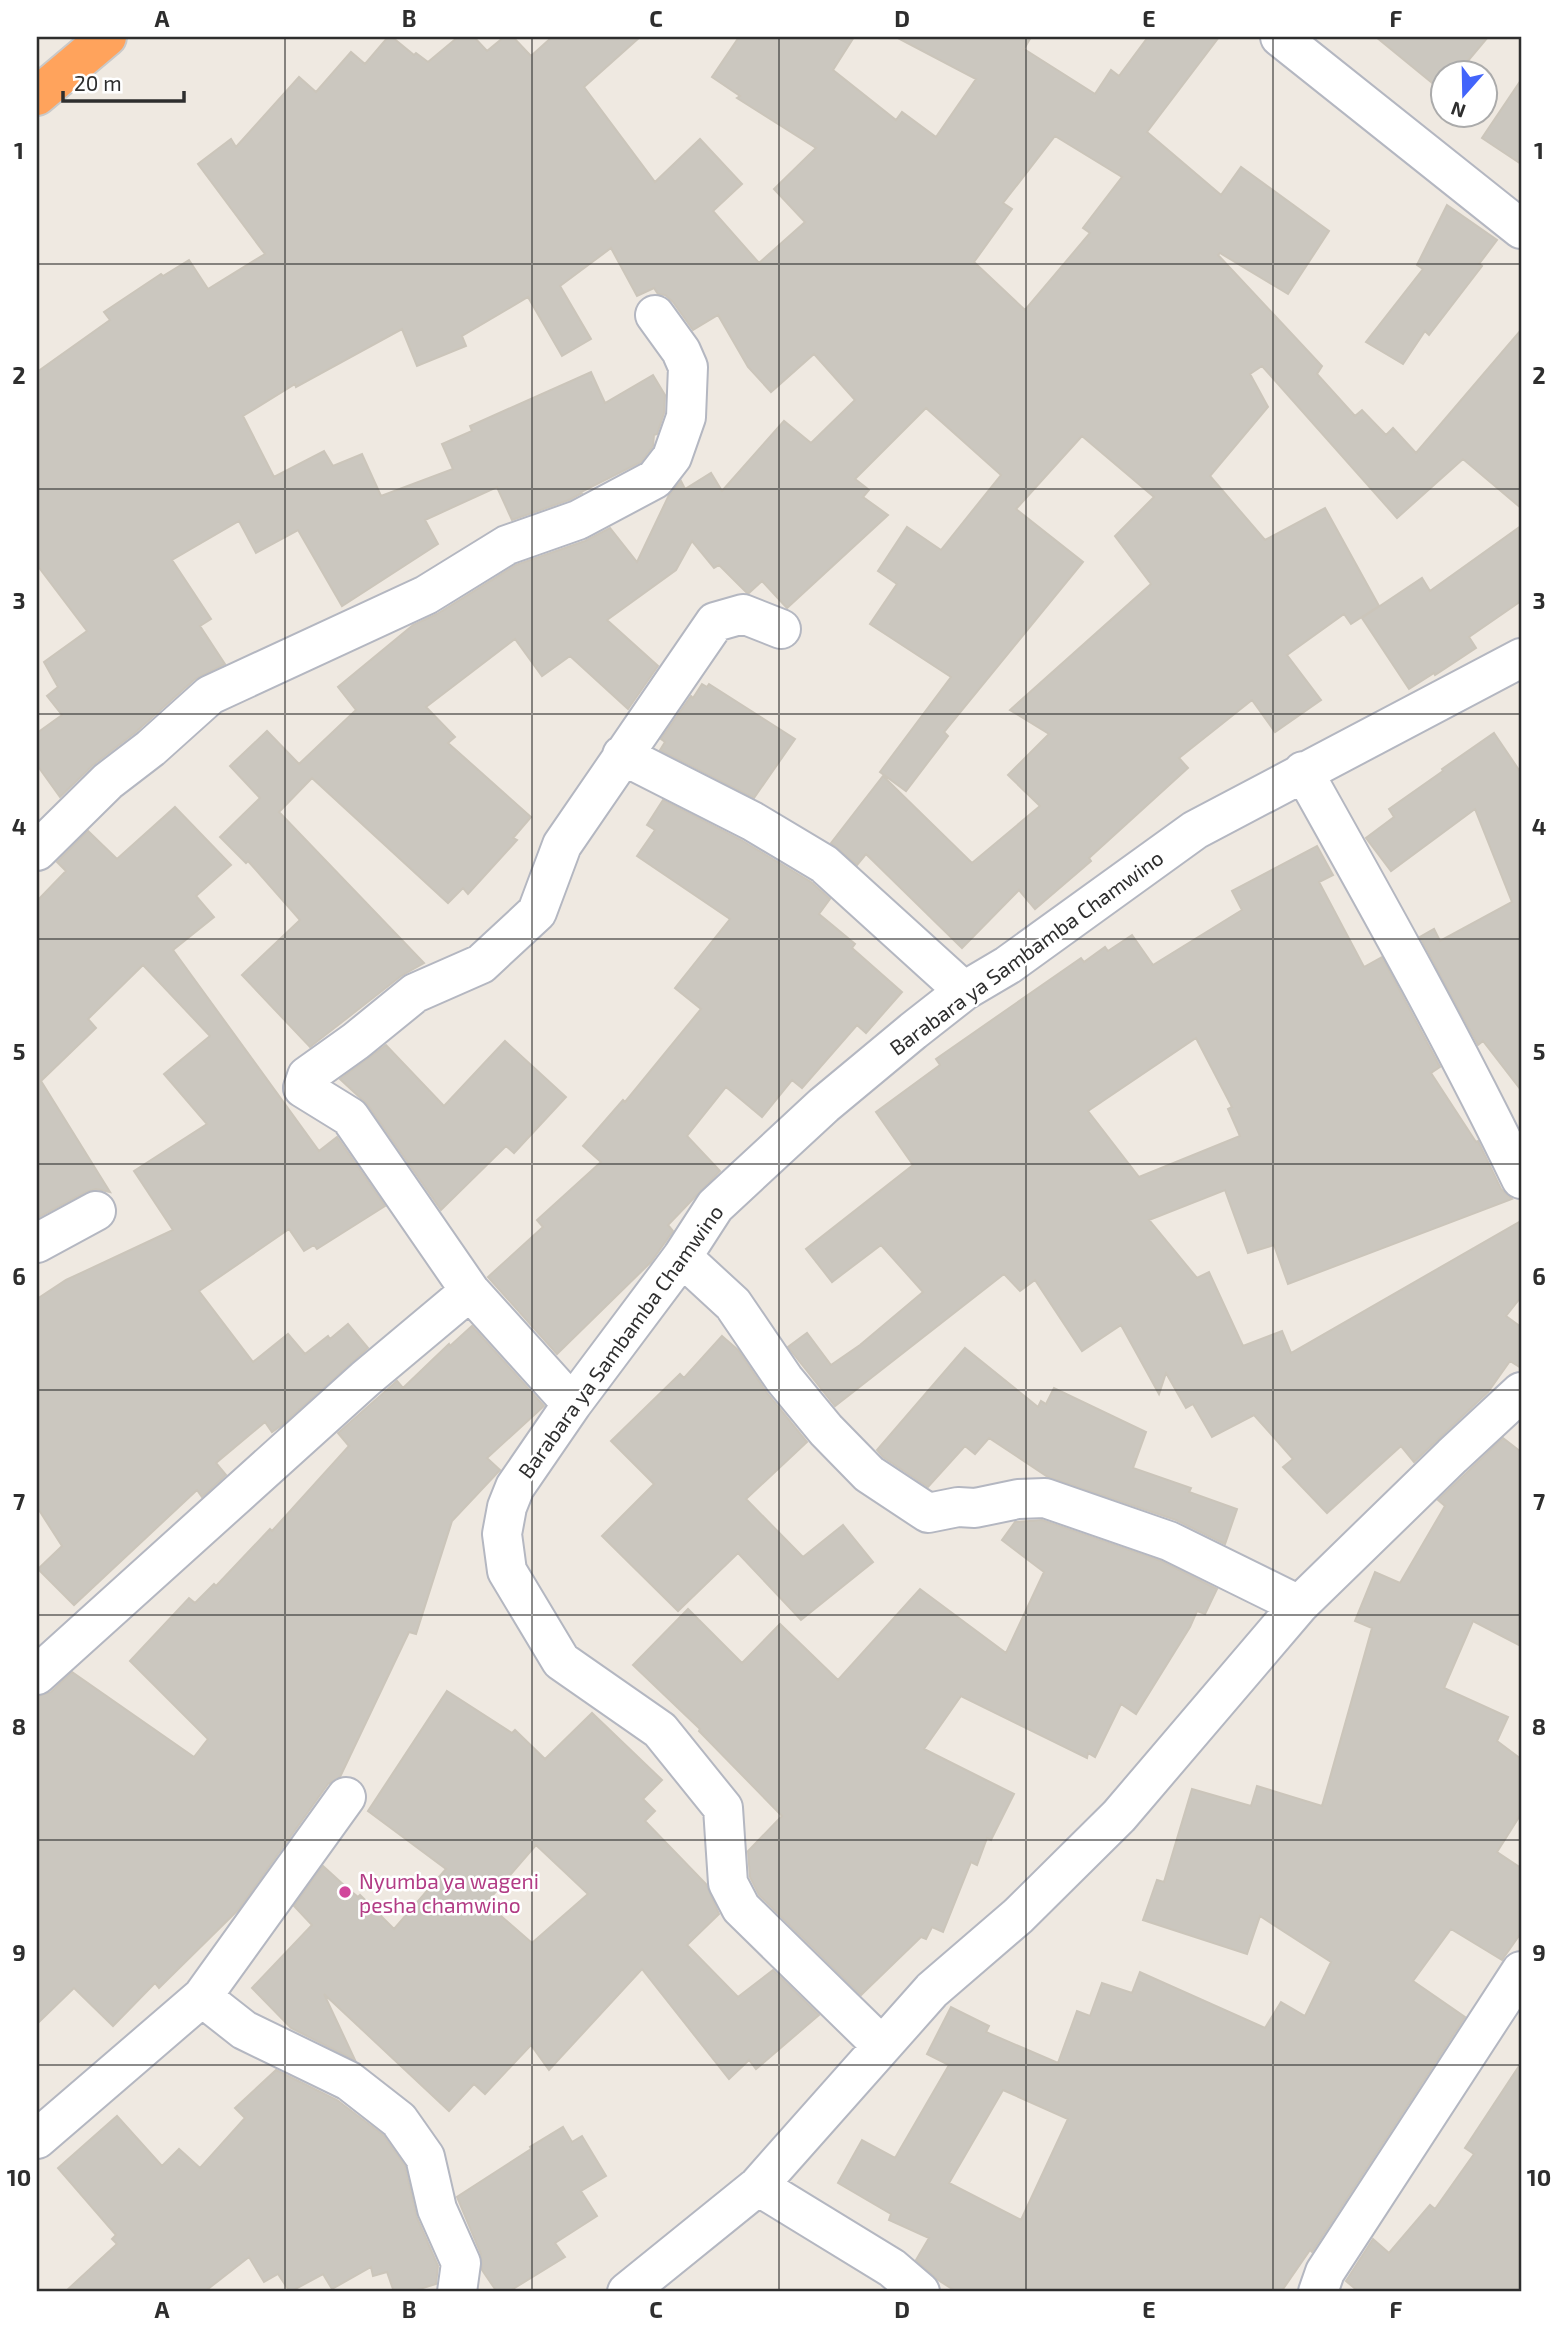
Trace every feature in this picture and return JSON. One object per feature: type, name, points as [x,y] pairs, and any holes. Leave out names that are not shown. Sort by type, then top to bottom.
[{"type":"highway","points":[[37,96],[107,37]]},
{"type":"street","points":[[1280,37],[1521,229]]},
{"type":"street","points":[[37,851],[108,781],[151,748],[210,695],[426,595],[506,545],[578,520],[655,479],[672,457],[686,417],[688,367],[681,351],[655,315]]},
{"type":"street","points":[[572,1404],[470,1291],[350,1117],[303,1088],[307,1076],[356,1041],[415,993],[481,964],[537,912],[562,845],[715,622],[743,614],[781,629]]},
{"type":"street","name":"Barabara ya Sambamba Chamwino","points":[[881,2045],[741,1908],[728,1882],[723,1808],[660,1730],[561,1661],[507,1572],[502,1534],[515,1486],[572,1404],[682,1257],[715,1206],[824,1105],[964,991],[1008,965],[1195,830],[1521,658]]},
{"type":"street","points":[[622,754],[752,821],[824,864],[964,991]]},
{"type":"street","points":[[1303,771],[1483,1099],[1521,1179]]},
{"type":"street","points":[[37,1243],[96,1211]]},
{"type":"street","points":[[682,1257],[733,1304],[784,1379],[826,1430],[869,1474],[928,1513],[958,1507],[975,1508],[1018,1499],[1045,1498],[1168,1541],[1299,1605]]},
{"type":"street","points":[[37,1675],[365,1379],[470,1291]]},
{"type":"street","points":[[627,2292],[758,2186],[932,1990],[1018,1916],[1119,1816],[1299,1605],[1521,1392]]},
{"type":"street","points":[[37,2139],[202,1997],[346,1797]]},
{"type":"street","points":[[1318,2292],[1325,2272],[1521,1971]]},
{"type":"street","points":[[202,1997],[244,2030],[349,2081],[399,2120],[425,2157],[437,2209],[461,2263],[457,2292]]},
{"type":"street","points":[[758,2186],[892,2268],[920,2292]]},
{"type":"building","points":[[388,37],[392,37],[414,55],[416,53],[428,62],[458,37],[474,37],[487,51],[504,37],[513,37],[531,56],[552,37],[640,37],[584,87],[655,182],[700,139],[742,184],[713,211],[759,263],[805,222],[774,189],[816,148],[737,98],[740,96],[712,77],[739,37],[854,37],[833,70],[896,120],[902,112],[936,137],[976,79],[896,37],[1031,37],[1024,49],[1095,94],[1111,70],[1119,76],[1148,37],[1219,37],[1147,132],[1221,195],[1241,167],[1329,231],[1288,294],[1220,253],[1218,255],[1322,366],[1317,374],[1355,416],[1362,410],[1386,435],[1393,428],[1416,453],[1521,330],[1521,508],[1463,459],[1397,518],[1262,366],[1250,374],[1268,407],[1210,476],[1265,540],[1325,508],[1379,606],[1351,624],[1344,614],[1287,655],[1321,700],[1275,732],[1252,700],[1179,758],[1188,768],[1089,858],[1091,861],[1035,909],[1019,890],[962,948],[866,854],[857,865],[831,843],[883,776],[972,863],[1040,806],[1008,775],[1049,734],[1010,710],[1151,584],[1115,536],[1154,497],[1082,436],[1016,509],[1083,562],[944,732],[948,736],[906,791],[880,772],[951,677],[870,624],[897,584],[878,571],[907,527],[941,550],[1001,475],[926,408],[855,479],[869,490],[863,497],[888,515],[787,608],[762,581],[747,593],[719,565],[714,568],[692,541],[676,570],[607,620],[658,666],[628,709],[570,656],[542,676],[515,639],[426,707],[455,737],[448,743],[531,817],[513,838],[517,840],[468,894],[463,888],[448,903],[312,778],[279,812],[424,963],[401,976],[310,1047],[242,975],[300,920],[248,861],[246,863],[220,837],[260,798],[230,766],[267,731],[299,764],[356,710],[338,687],[413,625],[437,614],[516,565],[585,541],[610,528],[637,562],[669,495],[681,481],[685,489],[711,473],[722,491],[784,421],[811,443],[855,400],[814,354],[771,392],[748,367],[718,315],[693,330],[673,302],[665,295],[658,294],[654,288],[637,296],[611,248],[560,286],[591,339],[562,356],[528,297],[462,336],[466,346],[417,366],[402,329],[296,387],[295,384],[243,416],[274,477],[324,451],[333,466],[362,454],[381,496],[453,469],[442,444],[472,431],[470,426],[591,372],[605,403],[653,375],[665,395],[664,413],[657,434],[654,435],[653,446],[641,462],[569,500],[512,520],[497,487],[425,520],[438,544],[342,606],[298,530],[256,553],[239,521],[172,560],[211,619],[200,626],[225,664],[195,679],[137,731],[93,765],[60,797],[37,765],[37,733],[62,715],[47,696],[58,687],[44,662],[87,631],[37,565],[37,372],[110,320],[104,312],[161,274],[163,276],[189,260],[208,289],[265,254],[198,164],[231,139],[236,147],[299,77],[316,92],[351,52],[365,64]],"holes":[[[1055,136],[1122,177],[1083,228],[1090,233],[1025,310],[974,262],[1012,209],[1003,203]]]},
{"type":"building","points":[[1376,37],[1488,37],[1469,60],[1428,60],[1428,80]]},
{"type":"building","points":[[1521,80],[1521,164],[1482,138],[1487,130],[1498,130],[1498,114]]},
{"type":"building","points":[[1447,205],[1497,240],[1479,264],[1482,266],[1429,335],[1425,331],[1403,364],[1366,342],[1423,269],[1417,265]]},
{"type":"building","points":[[1521,526],[1521,601],[1469,637],[1476,648],[1409,689],[1362,618],[1422,578],[1430,591]]},
{"type":"building","points":[[702,684],[707,687],[709,684],[795,739],[754,798],[660,750],[665,742],[661,739]]},
{"type":"building","points":[[1494,733],[1521,773],[1521,1090],[1483,1041],[1478,1045],[1420,937],[1434,929],[1440,941],[1512,902],[1475,809],[1391,871],[1366,838],[1394,817],[1389,809]]},
{"type":"building","points":[[663,800],[741,840],[811,882],[830,899],[819,914],[855,944],[852,948],[902,992],[866,1033],[857,1025],[802,1088],[792,1080],[762,1117],[726,1087],[687,1136],[720,1171],[668,1225],[673,1231],[651,1262],[557,1354],[488,1277],[543,1227],[537,1220],[601,1162],[583,1146],[623,1100],[625,1102],[701,1009],[675,988],[730,919],[637,856],[655,830],[647,825]]},
{"type":"building","points":[[175,807],[231,865],[196,896],[214,917],[173,950],[319,1151],[337,1137],[385,1206],[317,1249],[314,1245],[304,1251],[289,1229],[199,1291],[253,1362],[288,1334],[305,1354],[348,1324],[368,1348],[282,1425],[272,1432],[265,1422],[216,1463],[226,1475],[202,1497],[197,1490],[74,1605],[38,1569],[62,1546],[37,1507],[37,1299],[66,1280],[173,1230],[134,1171],[207,1124],[164,1074],[210,1036],[143,965],[88,1019],[96,1028],[41,1081],[110,1192],[96,1189],[86,1192],[37,1218],[37,901],[66,871],[57,862],[88,831],[117,859]]},
{"type":"building","points":[[1317,846],[1333,875],[1319,882],[1364,967],[1382,957],[1440,1067],[1431,1073],[1476,1142],[1478,1141],[1501,1189],[1512,1199],[1288,1284],[1274,1245],[1248,1253],[1225,1190],[1149,1220],[1197,1278],[1209,1272],[1243,1346],[1282,1331],[1291,1353],[1521,1221],[1521,1297],[1506,1316],[1521,1327],[1521,1368],[1510,1361],[1488,1392],[1414,1462],[1401,1446],[1327,1513],[1283,1467],[1293,1459],[1254,1415],[1212,1437],[1193,1404],[1186,1408],[1166,1373],[1159,1394],[1121,1325],[1082,1351],[1035,1280],[1020,1291],[1004,1274],[835,1406],[788,1347],[807,1333],[831,1365],[860,1345],[923,1292],[881,1245],[832,1282],[806,1249],[913,1165],[876,1112],[940,1065],[936,1059],[1081,958],[1084,962],[1105,947],[1108,951],[1132,935],[1153,965],[1242,910],[1232,891]],"holes":[[[1196,1038],[1232,1107],[1228,1109],[1240,1136],[1139,1177],[1088,1111]]]},
{"type":"building","points":[[505,1041],[566,1097],[514,1153],[506,1146],[441,1210],[368,1105],[340,1079],[386,1045],[444,1106]]},
{"type":"building","points":[[472,1326],[544,1406],[487,1458],[500,1470],[452,1521],[416,1634],[409,1632],[340,1777],[328,1784],[238,1910],[159,1988],[155,1983],[113,2026],[74,1988],[37,2024],[37,1696],[51,1692],[72,1672],[194,1757],[208,1739],[130,1661],[189,1598],[195,1603],[214,1584],[216,1586],[270,1529],[272,1531],[349,1446],[338,1433],[397,1381],[403,1388]]},
{"type":"building","points":[[722,1336],[738,1350],[767,1393],[807,1442],[746,1499],[803,1557],[843,1525],[873,1562],[801,1620],[738,1553],[678,1611],[602,1536],[654,1484],[611,1441],[680,1374],[684,1378]]},
{"type":"building","points":[[965,1348],[1038,1407],[1041,1401],[1046,1404],[1054,1388],[1146,1432],[1133,1468],[1191,1488],[1189,1492],[1237,1509],[1225,1544],[1176,1520],[1048,1477],[989,1438],[975,1454],[965,1446],[928,1487],[883,1457],[877,1450]]},
{"type":"building","points":[[1503,1438],[1521,1452],[1521,1646],[1473,1621],[1444,1688],[1508,1717],[1497,1741],[1521,1759],[1521,1814],[1497,1852],[1521,1868],[1521,1933],[1502,1960],[1451,1929],[1413,1981],[1465,2017],[1312,2252],[1310,2250],[1281,2292],[957,2292],[938,2280],[916,2260],[929,2238],[889,2220],[891,2214],[838,2183],[862,2140],[895,2158],[949,2065],[927,2054],[951,2007],[989,2026],[986,2032],[1058,2063],[1077,2011],[1090,2016],[1102,1983],[1132,1993],[1140,1972],[1265,2028],[1281,2002],[1305,2016],[1331,1962],[1260,1916],[1247,1954],[1143,1920],[1157,1880],[1164,1882],[1192,1789],[1251,1806],[1257,1786],[1322,1806],[1372,1628],[1355,1621],[1375,1572],[1400,1583],[1445,1506],[1438,1500]],"holes":[[[1003,2090],[1068,2119],[1021,2220],[949,2183]]]},
{"type":"building","points":[[1042,1520],[1161,1561],[1217,1589],[1205,1614],[1197,1611],[1190,1627],[1136,1714],[1121,1704],[1095,1757],[1088,1753],[1087,1758],[961,1696],[924,1749],[1014,1794],[991,1840],[987,1838],[977,1865],[971,1862],[943,1932],[932,1927],[926,1939],[921,1937],[861,1995],[759,1895],[750,1877],[748,1851],[782,1816],[700,1729],[633,1665],[688,1609],[742,1663],[780,1624],[838,1680],[920,1589],[1006,1653],[1044,1572],[1002,1540],[1015,1522]]},
{"type":"building","points":[[447,1691],[512,1733],[515,1730],[545,1759],[592,1713],[662,1780],[643,1799],[655,1811],[645,1821],[706,1884],[719,1914],[687,1945],[738,1997],[773,1970],[819,2015],[756,2069],[749,2060],[729,2079],[642,1969],[549,2070],[531,2045],[485,2094],[474,2084],[449,2111],[324,1994],[355,2060],[291,2028],[252,1988],[312,1925],[294,1906],[323,1866],[358,1897],[360,1895],[394,1929],[446,1869],[368,1811]],"holes":[[[536,1845],[588,1894],[532,1943],[486,1903]]]},
{"type":"building","points":[[1521,2063],[1521,2292],[1359,2292],[1346,2281],[1373,2239],[1389,2253],[1430,2205],[1435,2209],[1474,2154],[1465,2148]]},
{"type":"building","points":[[276,2070],[337,2100],[383,2135],[405,2166],[417,2218],[438,2266],[436,2284],[410,2292],[394,2292],[387,2272],[373,2276],[371,2267],[332,2289],[323,2274],[290,2292],[278,2274],[264,2282],[249,2257],[204,2292],[65,2292],[117,2244],[112,2239],[116,2235],[58,2168],[117,2116],[162,2166],[179,2149],[200,2168],[245,2118],[235,2108]]},
{"type":"building","points":[[563,2127],[572,2142],[582,2136],[606,2176],[581,2191],[597,2216],[555,2243],[565,2257],[508,2292],[497,2292],[482,2270],[481,2254],[457,2197]]},
{"type":"place","name":"Nyumba ya wageni pesha chamwino","points":[[345,1892]]}]
